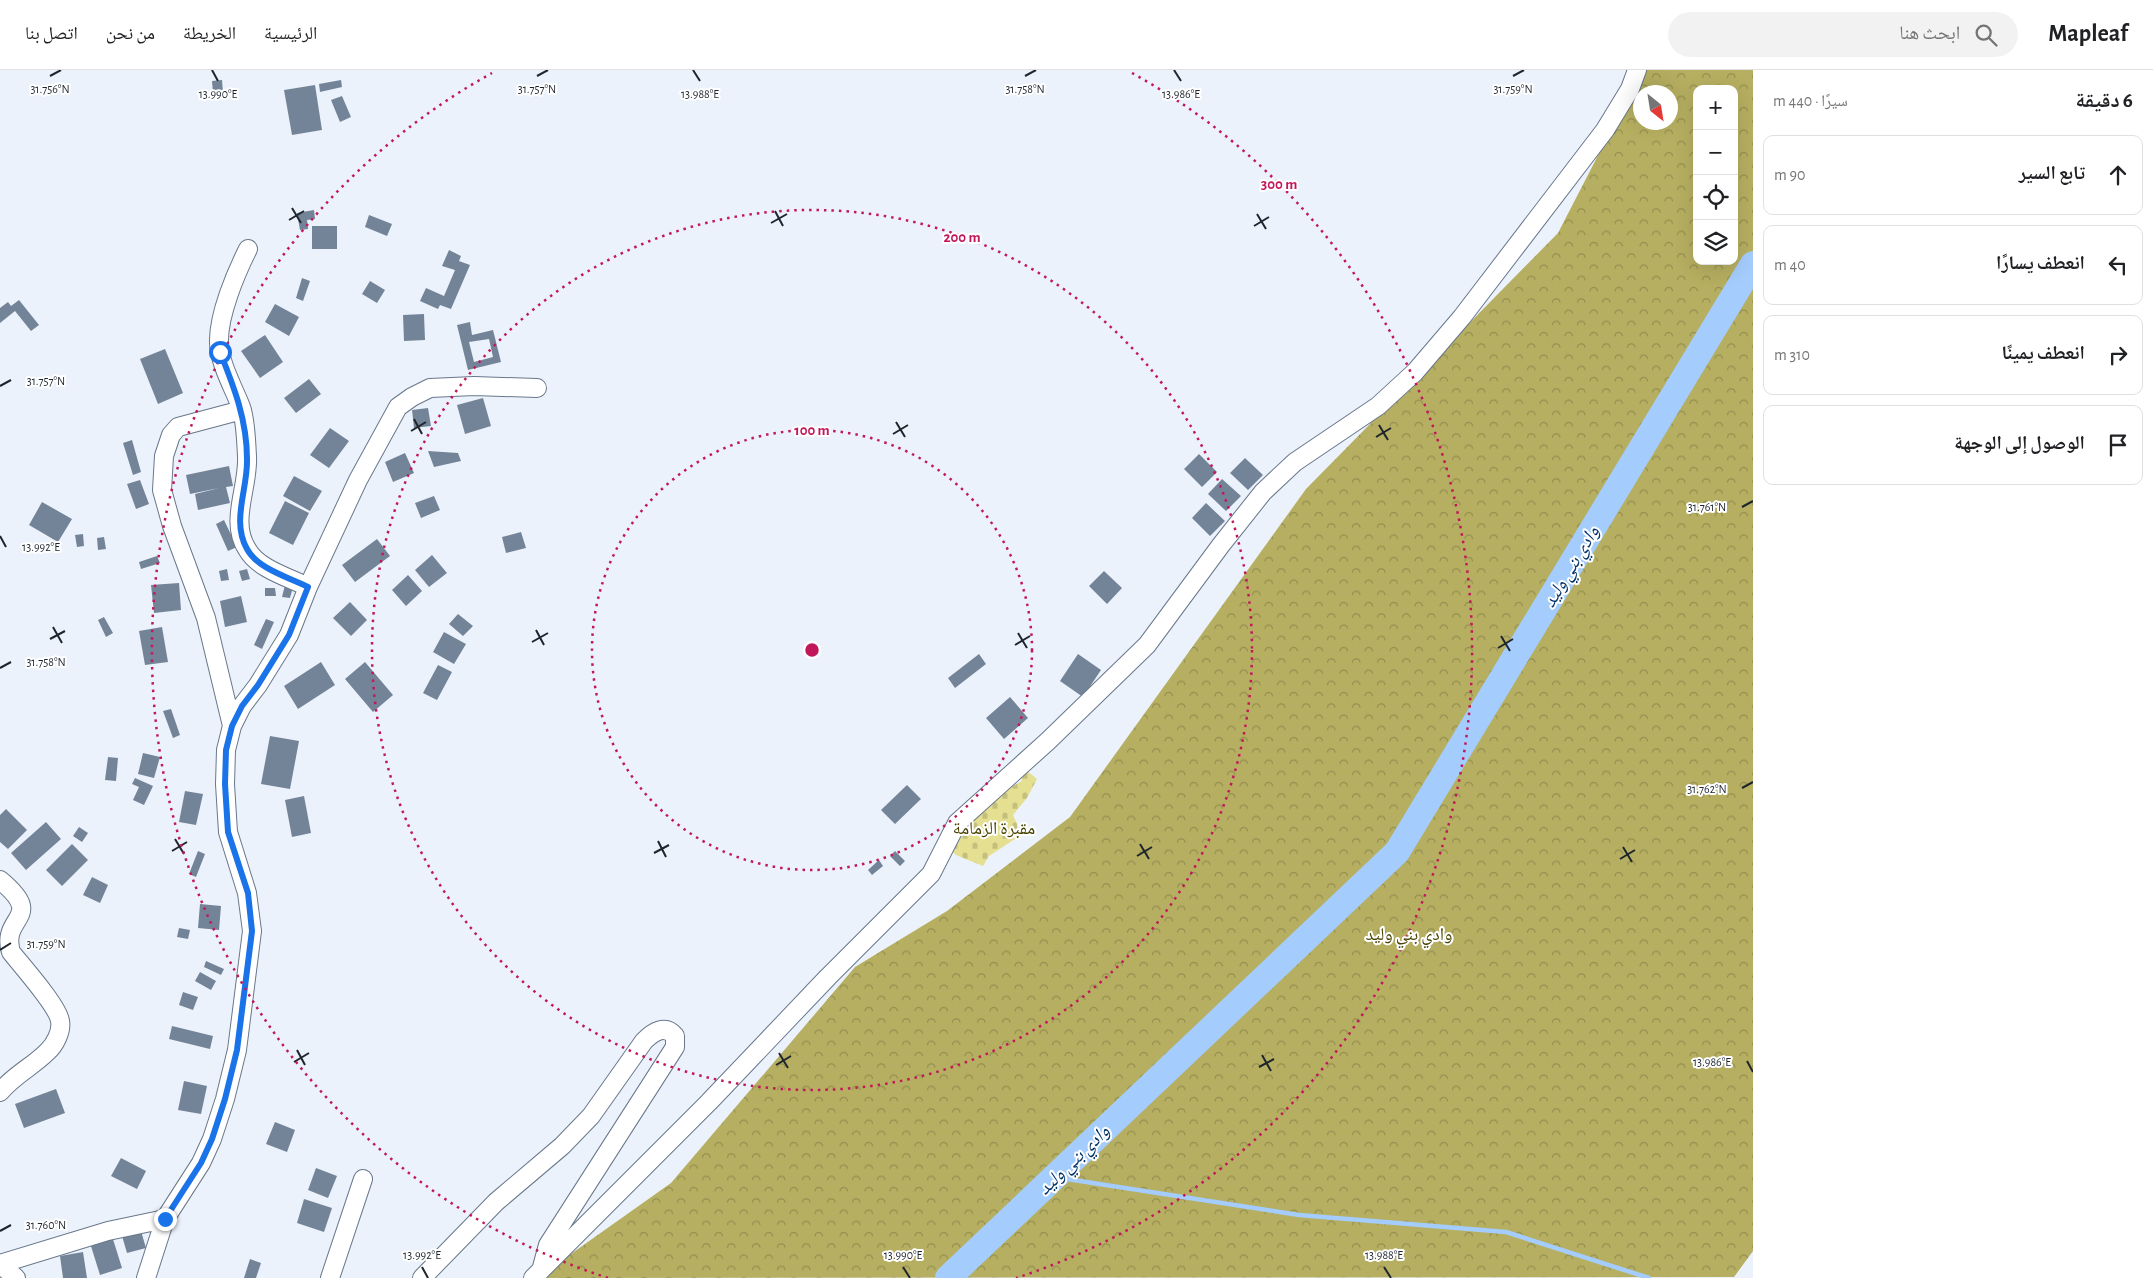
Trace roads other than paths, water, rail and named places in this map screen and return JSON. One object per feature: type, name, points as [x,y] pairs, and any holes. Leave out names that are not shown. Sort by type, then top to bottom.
[{"type":"street","points":[[537,1274],[709,1102],[828,977],[931,874],[957,823],[1048,741],[1147,645],[1263,492],[1295,462],[1378,406],[1416,372],[1462,317],[1605,130],[1630,89],[1637,70]]},
{"type":"street","points":[[248,249],[236,272],[222,322],[219,342],[220,352],[242,410],[248,459],[246,484],[239,518],[241,536],[247,550],[255,559],[308,587]]},
{"type":"street","points":[[146,1278],[165,1219],[201,1163],[212,1139],[225,1099],[237,1050],[252,931],[248,893],[228,832],[225,784],[226,750],[232,726],[242,706],[258,685],[289,635],[308,587],[358,480],[398,407],[430,388],[474,386],[536,388]]},
{"type":"street","points":[[232,726],[206,618],[172,526],[162,490],[164,456],[171,435],[178,427],[242,410]]},
{"type":"street","points":[[0,880],[21,901],[22,909],[9,935],[8,943],[11,952],[60,1019],[57,1038],[48,1052],[25,1068],[0,1092]]},
{"type":"street","points":[[422,1278],[496,1202],[562,1146],[590,1116],[644,1041],[653,1032],[671,1031],[675,1036],[675,1047],[548,1245],[537,1274]]},
{"type":"street","points":[[330,1278],[363,1180]]},
{"type":"street","points":[[0,1264],[108,1231],[165,1219]]},
{"type":"street","points":[[0,1264],[16,1278]]},
{"type":"waterway","name":"وادي بني وليد","points":[[948,1278],[1397,852],[1753,264]]},
{"type":"waterway","points":[[1054,1177],[1299,1215],[1506,1232],[1649,1278]]},
{"type":"park label","name":"مقبرة الزمامة","points":[[994,828]]}]
